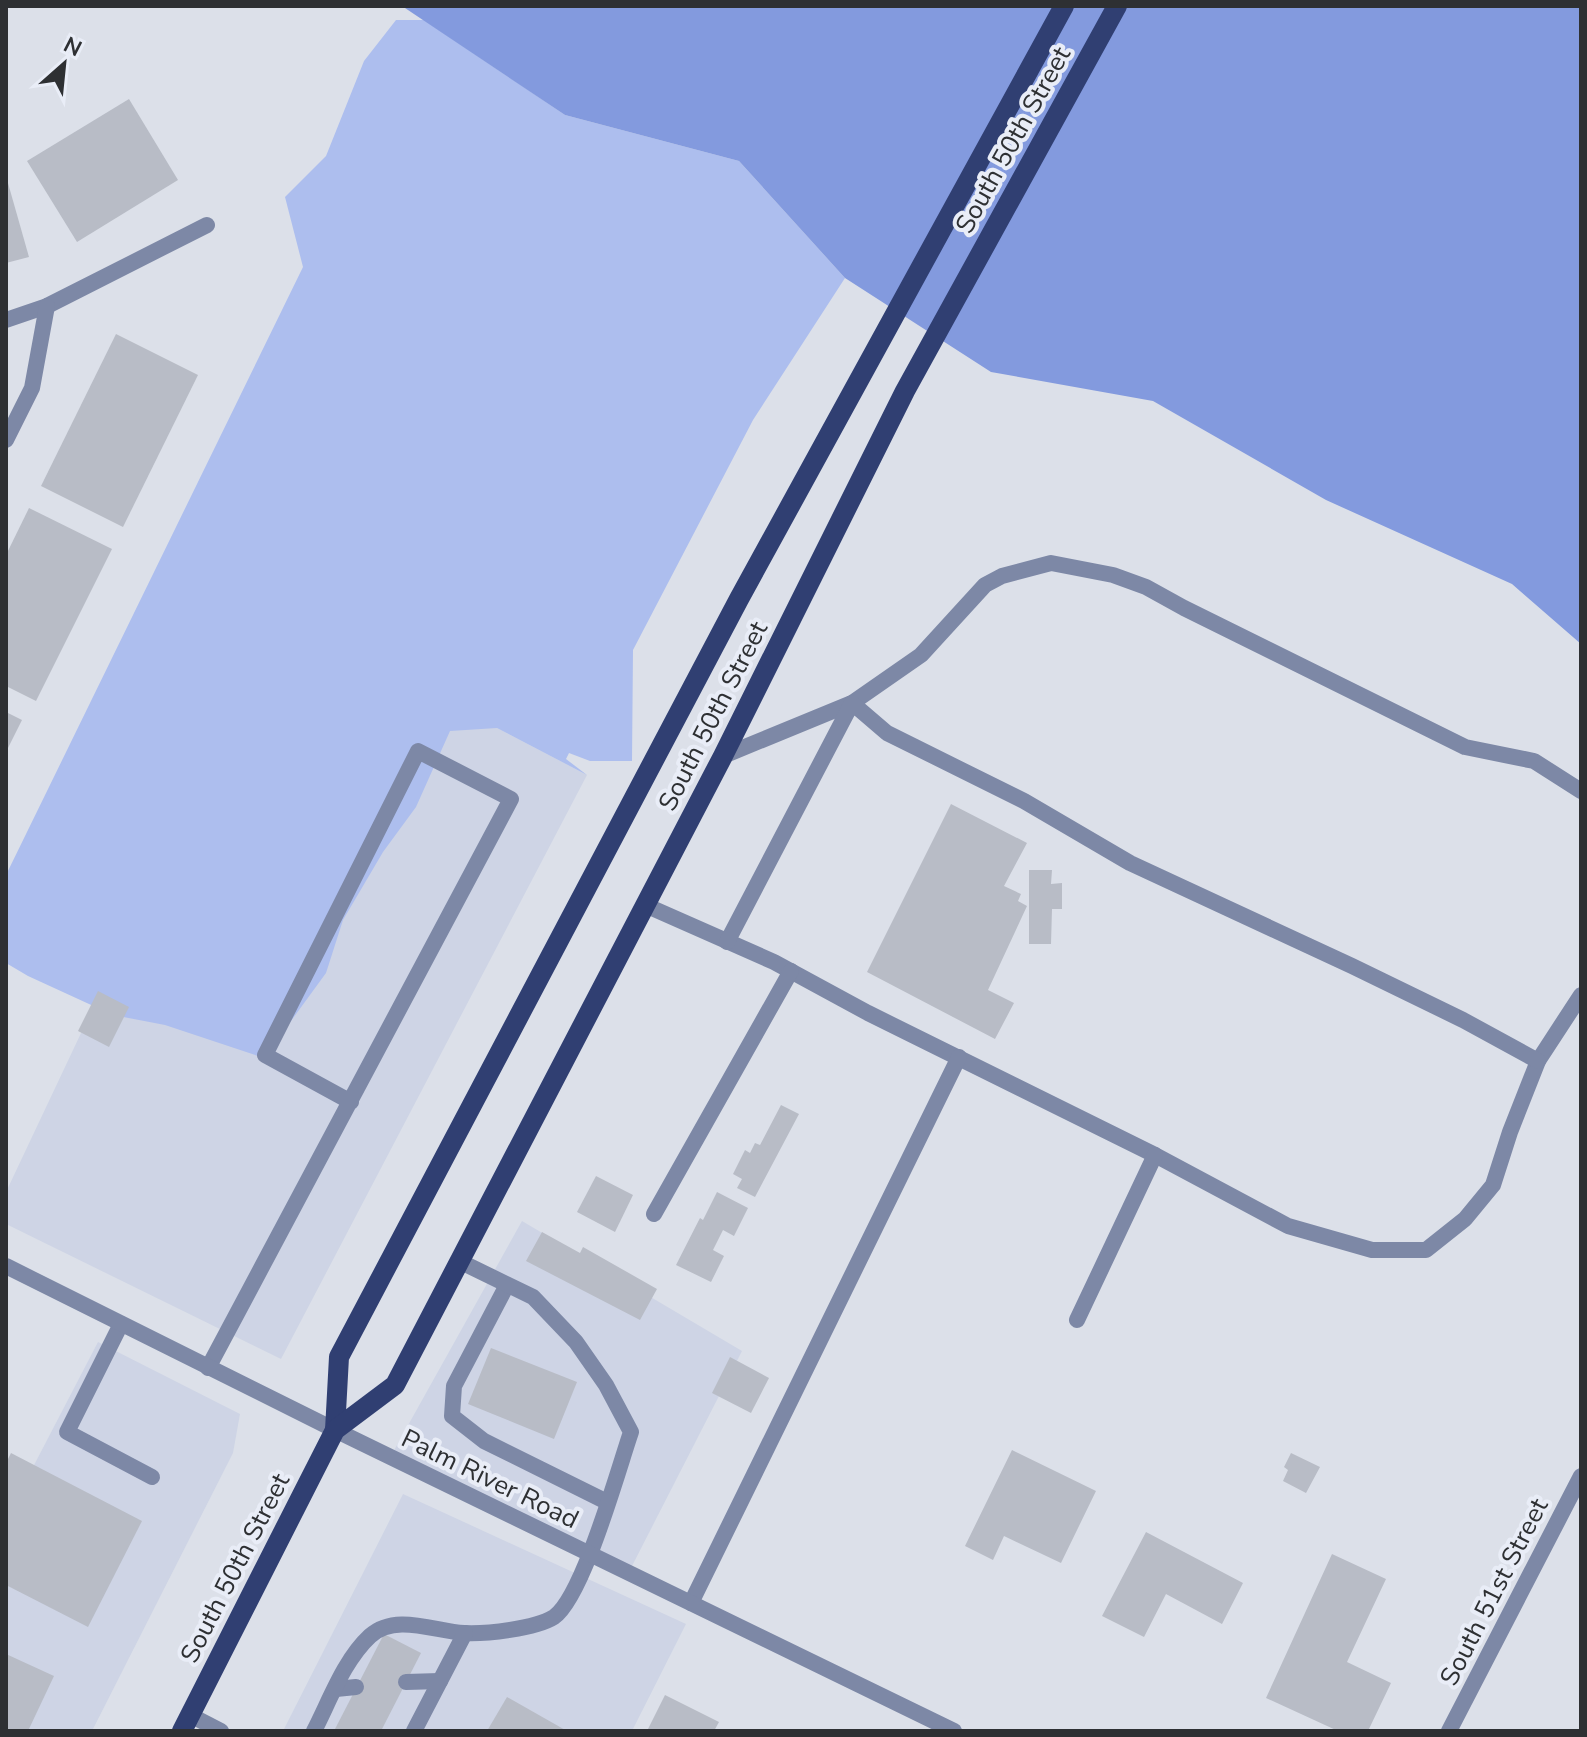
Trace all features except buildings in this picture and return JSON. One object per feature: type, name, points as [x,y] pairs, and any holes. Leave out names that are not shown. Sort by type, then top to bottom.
[{"type":"main road","name":"South 50th Street","points":[[186,1723],[335,1430],[339,1357],[739,599],[1064,6]]},
{"type":"main road","name":"South 50th Street","points":[[335,1430],[395,1385],[723,756],[905,391],[1117,6]]},
{"type":"street","points":[[6,320],[47,306],[207,225]]},
{"type":"street","points":[[6,440],[32,388],[47,306]]},
{"type":"street","points":[[723,756],[852,703],[921,655],[985,585],[1002,576],[1051,563],[1113,575],[1146,587],[1465,747],[1534,761],[1581,791]]},
{"type":"street","points":[[727,942],[852,703]]},
{"type":"street","points":[[852,703],[887,733],[1024,801],[1130,863],[1407,993],[1538,1061]]},
{"type":"street","points":[[208,1368],[351,1102],[511,799],[418,751],[265,1055],[351,1102]]},
{"type":"street","points":[[645,905],[791,971],[1155,1155],[1288,1226],[1372,1250],[1426,1250],[1465,1219],[1493,1185],[1538,1061],[1581,995]]},
{"type":"street","points":[[654,1214],[791,971]]},
{"type":"street","points":[[691,1603],[959,1057]]},
{"type":"street","points":[[1077,1320],[1155,1155]]},
{"type":"street","points":[[314,1731],[360,1648],[370,1636],[386,1626],[422,1625],[465,1633],[532,1626],[553,1617],[566,1605],[590,1554],[631,1432],[606,1385],[576,1342],[533,1297],[461,1262]]},
{"type":"street","name":"Palm River Road","points":[[6,1266],[208,1368],[954,1731]]},
{"type":"street","points":[[507,1285],[454,1386],[452,1416],[484,1441],[607,1502]]},
{"type":"street","points":[[121,1324],[67,1432],[152,1477]]},
{"type":"street","name":"South 51st Street","points":[[1449,1731],[1581,1476]]},
{"type":"street","points":[[414,1731],[465,1633]]},
{"type":"street","points":[[406,1682],[440,1681]]},
{"type":"street","points":[[336,1689],[356,1687]]},
{"type":"street","points":[[186,1723],[221,1731]]},
{"type":"shaded area","points":[[402,6],[1581,6],[1581,644],[1512,584],[1326,500],[1153,401],[991,372],[845,278],[739,161],[565,115]]},
{"type":"shaded area","points":[[396,20],[424,20],[565,115],[739,161],[845,278],[753,420],[633,650],[632,761],[590,761],[569,753],[566,759],[587,775],[497,728],[450,731],[416,807],[383,852],[343,920],[326,973],[264,1058],[165,1025],[113,1015],[6,963],[6,875],[303,267],[285,197],[326,156],[364,61]]},
{"type":"shaded area","points":[[438,697],[587,775],[281,1359],[6,1224],[6,1192],[107,978]]},
{"type":"shaded area","points":[[522,1221],[742,1351],[631,1568],[392,1454]]},
{"type":"shaded area","points":[[98,1342],[240,1414],[233,1453],[92,1731],[6,1731],[6,1519]]},
{"type":"shaded area","points":[[403,1494],[686,1624],[632,1731],[283,1731]]}]
